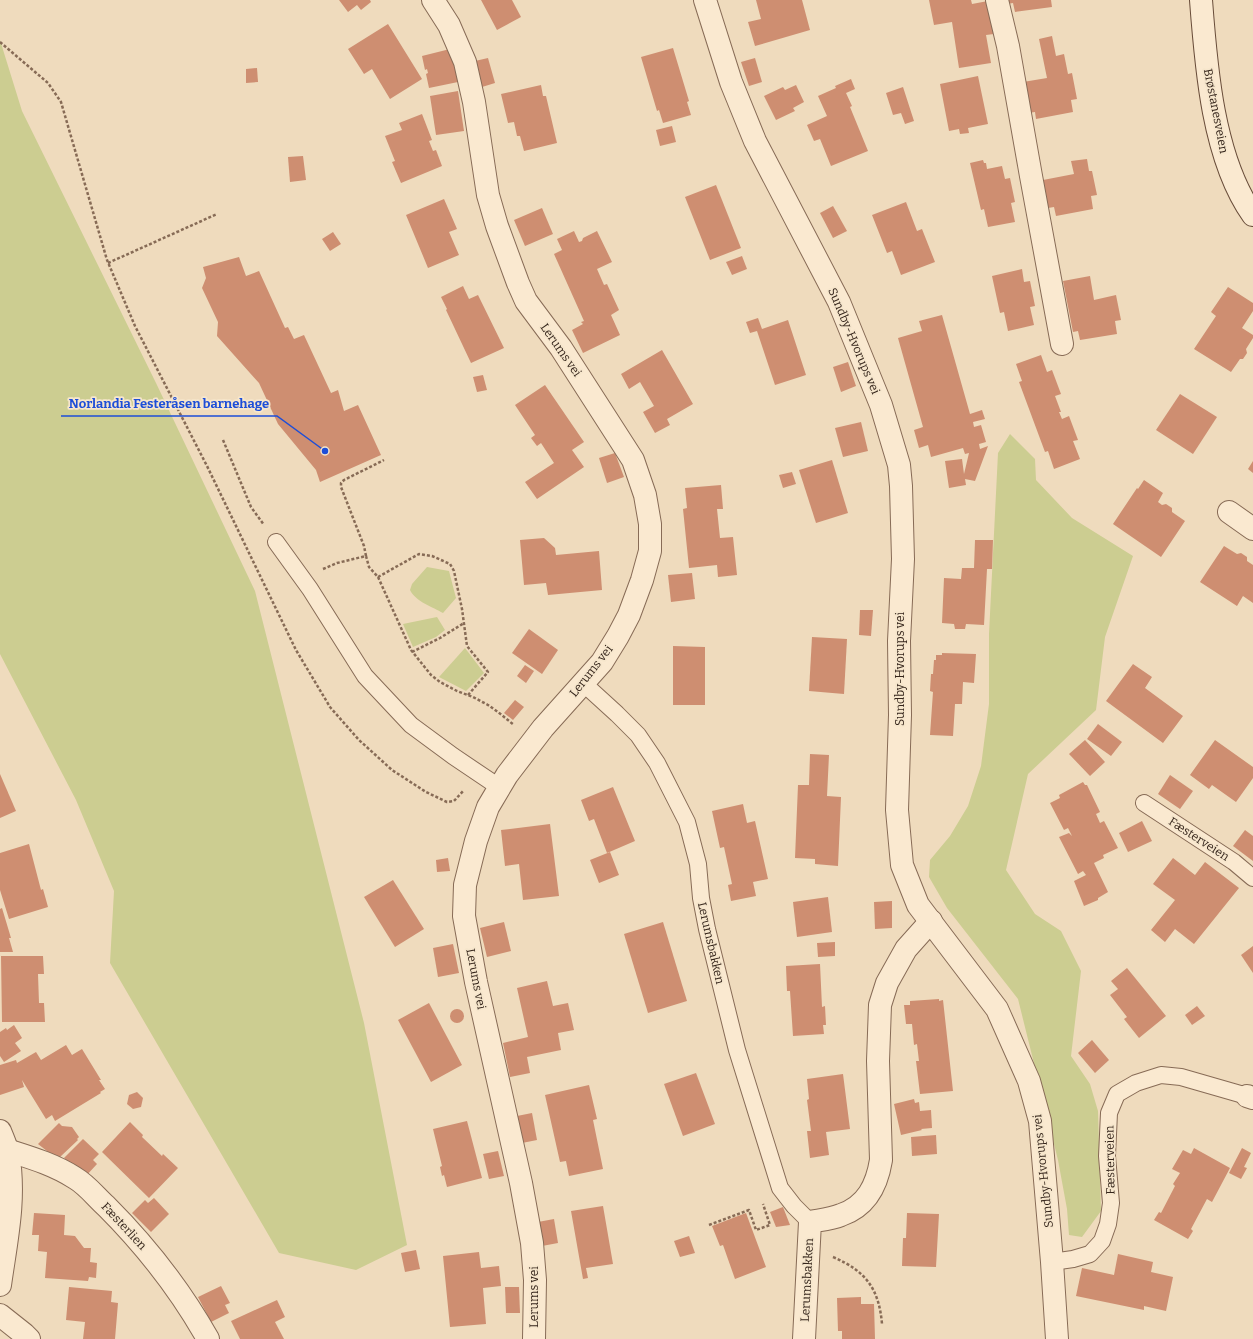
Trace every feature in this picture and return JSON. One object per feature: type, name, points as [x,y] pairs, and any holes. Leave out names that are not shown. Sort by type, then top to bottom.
[{"type":"street","name":"Lerums vei","points":[[432,0],[449,25],[465,62],[474,102],[488,195],[497,226],[518,283],[526,301],[561,348],[634,460],[645,495],[650,524],[650,551],[642,580],[629,615],[602,662],[534,739],[507,775],[488,807],[476,841],[465,885],[464,916],[476,982],[521,1182],[532,1243],[535,1280],[534,1339]]},
{"type":"street","name":"Sundby-Hvorups vei","points":[[706,0],[731,82],[755,141],[839,302],[881,405],[899,465],[902,486],[903,559],[899,641],[900,715],[898,817],[902,865],[918,905],[997,1009],[1028,1081],[1040,1121],[1057,1339]]},
{"type":"street","points":[[997,0],[1008,46],[1062,344]]},
{"type":"street","name":"Brøstanesveien","points":[[1201,0],[1210,88],[1218,132],[1229,170],[1244,202],[1253,215]]},
{"type":"street","points":[[1228,512],[1253,529]]},
{"type":"street","name":"Lerumsbakken","points":[[804,1339],[810,1222],[840,1215],[855,1208],[867,1198],[878,1176],[881,1160],[878,1060],[880,1005],[886,983],[906,949],[931,921]]},
{"type":"street","points":[[0,1131],[8,1153],[11,1192],[9,1225],[0,1285]]},
{"type":"street","name":"Fæsterlien","points":[[8,1153],[10,1151],[30,1157],[64,1171],[87,1188],[126,1226],[141,1244],[178,1292],[208,1339]]},
{"type":"street","points":[[0,1315],[29,1339]]},
{"type":"lane","points":[[276,542],[303,578],[365,676],[411,725],[453,756],[500,787]]},
{"type":"lane","name":"Lerumsbakken","points":[[583,683],[638,735],[657,763],[687,822],[698,864],[701,898],[707,930],[737,1050],[780,1188],[794,1206],[810,1222]]},
{"type":"lane","name":"Fæsterveien","points":[[1144,803],[1234,862],[1253,878]]},
{"type":"lane","name":"Fæsterveien","points":[[1052,1262],[1073,1260],[1090,1254],[1102,1242],[1108,1224],[1111,1203],[1107,1156],[1109,1113],[1118,1094],[1136,1083],[1161,1075],[1181,1077],[1250,1097]]},
{"type":"path","points":[[0,42],[48,83],[61,102],[108,263],[135,326],[207,466],[296,650],[330,707],[359,740],[392,770],[426,792],[447,802],[454,801],[478,773]]},
{"type":"path","points":[[108,263],[217,214]]},
{"type":"path","points":[[223,440],[251,507],[276,542]]},
{"type":"path","points":[[384,460],[344,480],[341,483],[341,487],[364,546],[369,567],[378,577],[412,652],[431,675],[440,682],[468,695],[498,712],[534,739]]},
{"type":"path","points":[[378,577],[418,554],[432,556],[450,564],[454,571],[467,646],[488,672],[468,695]]},
{"type":"path","points":[[303,578],[337,563],[366,556]]},
{"type":"path","points":[[412,652],[440,638],[464,622]]},
{"type":"path","points":[[709,1225],[749,1210],[756,1230],[770,1225],[760,1195],[780,1188]]},
{"type":"path","points":[[809,1247],[847,1263],[867,1280],[879,1302],[882,1324]]},
{"type":"green space","points":[[0,40],[22,111],[156,383],[255,591],[364,1023],[407,1245],[356,1270],[279,1253],[110,963],[114,891],[76,800],[0,654]]},
{"type":"green space","points":[[1010,434],[1035,459],[1036,480],[1072,518],[1133,556],[1105,637],[1096,710],[1028,774],[1006,870],[1035,914],[1061,931],[1081,971],[1071,1056],[1090,1084],[1098,1111],[1101,1211],[1082,1237],[1069,1235],[1067,1209],[1058,1160],[1018,999],[947,908],[929,877],[930,860],[950,836],[968,806],[981,766],[989,704],[989,634],[998,453]]},
{"type":"green space","points":[[427,567],[449,571],[456,598],[443,613],[420,601],[410,590],[412,584]]},
{"type":"green space","points":[[437,617],[445,630],[436,637],[413,647],[403,624]]},
{"type":"green space","points":[[465,648],[484,673],[466,691],[439,677]]},
{"type":"building","points":[[339,0],[370,0],[371,2],[361,10],[357,5],[348,12]]},
{"type":"building","points":[[481,0],[512,0],[521,17],[497,30]]},
{"type":"building","points":[[756,0],[802,0],[810,30],[755,46],[748,22],[761,19]]},
{"type":"building","points":[[929,0],[971,0],[972,4],[988,1],[994,34],[986,35],[991,63],[959,68],[952,22],[934,25]]},
{"type":"building","points":[[1007,0],[1051,0],[1052,7],[1015,12],[1013,3],[1007,4]]},
{"type":"building","points":[[388,24],[422,79],[390,99],[372,69],[364,74],[348,49]]},
{"type":"building","points":[[1052,36],[1056,56],[1064,54],[1068,74],[1072,73],[1077,99],[1071,100],[1073,112],[1036,119],[1035,112],[1028,113],[1023,82],[1047,78],[1039,39]]},
{"type":"building","points":[[673,48],[689,101],[687,102],[691,115],[663,123],[659,110],[657,111],[641,57]]},
{"type":"building","points":[[450,49],[458,82],[429,88],[426,74],[428,73],[427,69],[425,70],[422,56]]},
{"type":"building","points":[[488,58],[495,83],[482,87],[475,61]]},
{"type":"building","points":[[755,58],[762,82],[749,86],[741,62]]},
{"type":"building","points":[[257,68],[258,82],[246,83],[246,69]]},
{"type":"building","points":[[978,76],[988,124],[968,128],[969,133],[960,134],[959,129],[949,131],[940,84]]},
{"type":"building","points":[[851,79],[855,89],[846,93],[852,106],[850,107],[868,151],[831,166],[820,139],[814,141],[807,125],[827,116],[818,96]]},
{"type":"building","points":[[541,85],[543,96],[546,96],[557,143],[524,151],[520,136],[517,136],[514,122],[508,123],[501,94]]},
{"type":"building","points":[[796,85],[804,102],[793,108],[795,111],[776,120],[764,96],[783,87],[785,90]]},
{"type":"building","points":[[903,87],[914,121],[905,124],[901,113],[893,115],[886,93]]},
{"type":"building","points":[[458,91],[464,131],[436,135],[430,96]]},
{"type":"building","points":[[422,114],[432,140],[429,141],[433,151],[436,150],[442,166],[401,183],[392,162],[395,161],[385,136],[402,130],[399,123]]},
{"type":"building","points":[[672,126],[676,142],[660,146],[656,130]]},
{"type":"building","points":[[303,156],[306,180],[290,182],[288,157]]},
{"type":"building","points":[[1087,159],[1089,171],[1092,171],[1097,195],[1091,196],[1093,209],[1056,216],[1054,207],[1048,208],[1043,180],[1074,174],[1071,161]]},
{"type":"building","points":[[983,160],[984,163],[986,163],[987,169],[1002,166],[1005,179],[1010,178],[1015,202],[1011,203],[1015,222],[988,227],[984,209],[981,210],[970,163]]},
{"type":"building","points":[[716,185],[741,248],[710,260],[685,197]]},
{"type":"building","points":[[444,199],[457,229],[449,232],[459,255],[428,268],[406,215]]},
{"type":"building","points":[[906,202],[917,231],[922,229],[935,262],[901,275],[892,251],[887,253],[872,215]]},
{"type":"building","points":[[833,206],[847,231],[833,238],[820,213]]},
{"type":"building","points":[[542,208],[553,234],[525,246],[514,220]]},
{"type":"building","points":[[574,231],[579,242],[582,241],[583,238],[597,231],[612,262],[597,269],[604,285],[607,284],[619,310],[611,315],[620,335],[583,353],[572,330],[583,324],[581,322],[584,321],[554,254],[562,250],[557,239]]},
{"type":"building","points":[[333,232],[341,244],[330,251],[322,239]]},
{"type":"building","points":[[742,256],[747,269],[732,275],[726,262]]},
{"type":"building","points":[[239,257],[246,276],[259,271],[285,328],[288,327],[294,339],[304,335],[331,393],[338,390],[344,411],[358,405],[381,455],[320,482],[316,470],[278,424],[259,383],[217,336],[218,322],[202,288],[206,278],[203,267]]},
{"type":"building","points":[[1022,269],[1024,282],[1030,281],[1035,306],[1030,307],[1034,325],[1008,331],[1004,312],[1000,313],[992,276]]},
{"type":"building","points":[[1090,276],[1094,300],[1116,295],[1121,320],[1115,321],[1117,334],[1080,340],[1078,331],[1073,332],[1063,281]]},
{"type":"building","points":[[463,286],[469,299],[478,295],[504,348],[471,363],[441,297]]},
{"type":"building","points":[[1228,287],[1253,303],[1253,311],[1242,328],[1253,335],[1253,338],[1246,349],[1247,353],[1243,359],[1240,359],[1231,372],[1194,349],[1216,316],[1211,312]]},
{"type":"building","points":[[942,315],[970,414],[982,410],[985,419],[973,422],[974,427],[981,425],[986,442],[979,444],[980,449],[988,446],[975,481],[965,479],[966,485],[949,488],[945,461],[962,459],[964,474],[969,453],[965,454],[963,448],[931,457],[928,445],[919,448],[914,430],[923,427],[898,338],[922,331],[919,321]]},
{"type":"building","points":[[758,318],[762,329],[788,320],[806,375],[775,385],[757,331],[750,333],[746,322]]},
{"type":"building","points":[[662,350],[693,404],[667,419],[670,425],[655,433],[643,412],[654,406],[640,382],[629,389],[621,374]]},
{"type":"building","points":[[1041,355],[1047,372],[1052,370],[1061,394],[1055,396],[1062,419],[1069,416],[1078,440],[1073,441],[1080,459],[1054,469],[1048,451],[1045,452],[1019,382],[1022,381],[1016,364]]},
{"type":"building","points":[[848,362],[856,386],[841,392],[833,367]]},
{"type":"building","points":[[483,375],[487,390],[477,392],[473,377]]},
{"type":"building","points":[[545,385],[584,442],[572,450],[584,467],[537,499],[525,482],[554,463],[541,443],[537,446],[531,438],[535,435],[515,405]]},
{"type":"building","points":[[1180,394],[1217,417],[1193,454],[1156,430]]},
{"type":"building","points":[[861,422],[868,451],[843,457],[835,428]]},
{"type":"building","points":[[615,453],[624,477],[607,483],[599,458]]},
{"type":"building","points":[[832,460],[848,513],[816,523],[799,470]]},
{"type":"building","points":[[1253,461],[1253,473],[1248,469]]},
{"type":"building","points":[[792,472],[796,484],[783,488],[779,475]]},
{"type":"building","points":[[1144,480],[1163,493],[1158,502],[1162,505],[1166,504],[1172,508],[1172,512],[1185,521],[1161,557],[1113,524]]},
{"type":"building","points":[[721,485],[723,509],[717,509],[720,538],[733,537],[737,575],[718,577],[717,565],[689,568],[683,509],[687,508],[685,488]]},
{"type":"building","points":[[544,538],[555,548],[556,555],[599,551],[602,590],[548,595],[546,583],[524,585],[520,540]]},
{"type":"building","points":[[975,540],[993,540],[992,569],[987,569],[984,625],[966,624],[965,629],[955,629],[954,624],[942,623],[944,578],[961,579],[962,568],[974,568]]},
{"type":"building","points":[[1224,546],[1237,554],[1241,553],[1247,557],[1247,561],[1253,565],[1253,603],[1243,596],[1237,606],[1200,582]]},
{"type":"building","points":[[692,573],[695,599],[671,602],[668,575]]},
{"type":"building","points":[[860,610],[873,610],[871,636],[859,635]]},
{"type":"building","points":[[529,629],[558,650],[542,674],[512,653]]},
{"type":"building","points":[[812,637],[847,639],[844,694],[809,691]]},
{"type":"building","points":[[673,646],[705,647],[705,705],[673,705]]},
{"type":"building","points":[[942,653],[976,654],[974,683],[963,682],[962,704],[955,704],[953,736],[930,735],[933,692],[930,691],[931,674],[933,674],[936,655],[942,655]]},
{"type":"building","points":[[1133,664],[1152,677],[1145,688],[1183,716],[1163,743],[1106,701]]},
{"type":"building","points":[[525,665],[534,671],[526,683],[517,676]]},
{"type":"building","points":[[515,700],[524,707],[513,720],[504,713]]},
{"type":"building","points":[[1098,724],[1122,742],[1111,756],[1087,739]]},
{"type":"building","points":[[1085,740],[1105,762],[1090,776],[1069,754]]},
{"type":"building","points":[[1215,740],[1253,767],[1253,778],[1236,802],[1212,785],[1209,789],[1190,775]]},
{"type":"building","points":[[810,754],[829,755],[827,796],[841,797],[838,866],[815,864],[815,859],[795,858],[798,785],[809,785]]},
{"type":"building","points":[[0,774],[16,811],[0,818]]},
{"type":"building","points":[[1170,775],[1193,791],[1180,809],[1158,794]]},
{"type":"building","points":[[1083,782],[1087,785],[1100,812],[1096,814],[1100,823],[1104,821],[1118,848],[1103,855],[1104,858],[1094,863],[1108,892],[1098,898],[1098,900],[1084,906],[1074,881],[1086,875],[1083,871],[1078,874],[1059,837],[1069,833],[1072,836],[1068,828],[1064,830],[1050,803],[1060,798],[1059,795]]},
{"type":"building","points":[[613,787],[635,841],[607,853],[594,819],[589,821],[581,800]]},
{"type":"building","points":[[743,804],[747,823],[755,821],[768,879],[753,882],[756,896],[731,901],[728,885],[732,884],[724,847],[720,848],[712,811]]},
{"type":"building","points":[[1142,821],[1152,841],[1128,852],[1119,833]]},
{"type":"building","points":[[550,824],[559,896],[523,900],[519,864],[505,866],[501,830]]},
{"type":"building","points":[[1245,830],[1253,836],[1253,861],[1233,846]]},
{"type":"building","points":[[29,844],[41,890],[43,889],[48,907],[9,919],[0,890],[0,853]]},
{"type":"building","points":[[610,852],[619,875],[599,883],[590,860]]},
{"type":"building","points":[[448,858],[450,871],[437,872],[436,860]]},
{"type":"building","points":[[1173,858],[1195,875],[1205,862],[1239,888],[1194,944],[1175,929],[1165,942],[1151,930],[1175,900],[1153,884]]},
{"type":"building","points":[[393,880],[424,929],[395,947],[364,897]]},
{"type":"building","points":[[828,897],[832,932],[797,937],[793,902]]},
{"type":"building","points":[[892,901],[892,928],[875,929],[874,902]]},
{"type":"building","points":[[2,908],[11,938],[9,938],[13,952],[0,952],[0,909]]},
{"type":"building","points":[[504,922],[511,951],[487,957],[480,928]]},
{"type":"building","points":[[663,922],[687,1001],[648,1013],[624,934]]},
{"type":"building","points":[[835,942],[835,956],[818,957],[817,943]]},
{"type":"building","points":[[453,944],[459,973],[438,977],[433,948]]},
{"type":"building","points":[[1253,946],[1253,973],[1241,955]]},
{"type":"building","points":[[1,956],[43,956],[44,974],[38,974],[39,1003],[44,1003],[45,1022],[2,1022]]},
{"type":"building","points":[[820,964],[822,1007],[825,1006],[826,1025],[823,1025],[824,1034],[793,1036],[790,991],[787,991],[786,966]]},
{"type":"building","points":[[1127,968],[1166,1016],[1139,1038],[1124,1019],[1127,1017],[1110,995],[1118,989],[1111,981]]},
{"type":"building","points":[[547,981],[553,1006],[568,1003],[574,1030],[558,1033],[561,1050],[527,1057],[530,1073],[510,1077],[503,1043],[528,1037],[517,988]]},
{"type":"building","points":[[939,999],[939,1001],[943,1000],[953,1091],[920,1094],[916,1061],[919,1061],[917,1044],[914,1045],[912,1024],[906,1024],[904,1005],[910,1005],[910,1001]]},
{"type":"building","points":[[429,1003],[462,1065],[431,1082],[398,1020]]},
{"type":"building","points":[[1197,1006],[1205,1016],[1192,1025],[1185,1015]]},
{"type":"building","points":[[457,1009],[462,1011],[464,1016],[462,1021],[457,1023],[452,1021],[450,1016],[452,1011]]},
{"type":"building","points":[[14,1025],[22,1038],[15,1043],[21,1051],[4,1062],[0,1056],[0,1032],[6,1028],[7,1030]]},
{"type":"building","points":[[1092,1040],[1109,1060],[1095,1073],[1078,1053]]},
{"type":"building","points":[[66,1045],[72,1055],[82,1049],[105,1089],[100,1092],[101,1093],[55,1121],[52,1115],[46,1119],[22,1080],[24,1087],[0,1095],[0,1065],[16,1060],[17,1063],[36,1052],[41,1060]]},
{"type":"building","points":[[696,1073],[715,1124],[683,1136],[664,1084]]},
{"type":"building","points":[[843,1074],[850,1129],[826,1132],[829,1155],[810,1158],[807,1131],[811,1131],[807,1100],[809,1099],[807,1079]]},
{"type":"building","points":[[589,1085],[597,1119],[593,1120],[603,1169],[569,1176],[566,1161],[560,1162],[545,1095]]},
{"type":"building","points":[[137,1092],[143,1098],[141,1107],[133,1109],[127,1104],[129,1095]]},
{"type":"building","points":[[914,1099],[915,1103],[919,1102],[920,1111],[931,1110],[932,1128],[921,1129],[922,1130],[901,1135],[894,1104]]},
{"type":"building","points":[[532,1113],[537,1140],[522,1143],[517,1116]]},
{"type":"building","points":[[467,1121],[482,1178],[447,1187],[444,1175],[442,1176],[440,1167],[442,1166],[433,1129]]},
{"type":"building","points":[[130,1122],[143,1135],[142,1137],[162,1156],[163,1154],[178,1168],[149,1198],[102,1152]]},
{"type":"building","points":[[59,1123],[62,1126],[72,1127],[79,1137],[77,1139],[78,1140],[60,1157],[52,1155],[38,1144]]},
{"type":"building","points":[[936,1135],[937,1154],[912,1156],[911,1137]]},
{"type":"building","points":[[83,1139],[99,1154],[93,1160],[97,1164],[85,1177],[64,1158]]},
{"type":"building","points":[[1194,1148],[1230,1168],[1212,1202],[1207,1199],[1191,1229],[1193,1231],[1188,1239],[1154,1220],[1159,1212],[1161,1213],[1175,1186],[1173,1184],[1180,1173],[1172,1169],[1183,1150],[1191,1154]]},
{"type":"building","points":[[1242,1148],[1251,1153],[1244,1167],[1247,1168],[1241,1179],[1229,1173]]},
{"type":"building","points":[[498,1151],[504,1176],[489,1179],[483,1154]]},
{"type":"building","points":[[154,1198],[169,1214],[151,1232],[132,1213],[145,1200],[148,1203]]},
{"type":"building","points":[[603,1206],[613,1264],[586,1268],[588,1278],[583,1279],[571,1211]]},
{"type":"building","points":[[783,1207],[790,1225],[776,1227],[770,1212]]},
{"type":"building","points":[[34,1213],[65,1215],[64,1235],[75,1236],[84,1248],[91,1248],[90,1262],[97,1263],[96,1278],[89,1277],[88,1281],[45,1278],[47,1252],[38,1251],[39,1235],[32,1235]]},
{"type":"building","points":[[746,1213],[766,1267],[735,1279],[723,1245],[720,1246],[712,1226]]},
{"type":"building","points":[[907,1213],[939,1214],[936,1267],[902,1266],[903,1238],[906,1238]]},
{"type":"building","points":[[554,1219],[558,1243],[542,1246],[538,1222]]},
{"type":"building","points":[[689,1236],[695,1253],[680,1257],[674,1241]]},
{"type":"building","points":[[416,1250],[420,1269],[405,1272],[401,1253]]},
{"type":"building","points":[[479,1252],[481,1268],[499,1266],[501,1286],[483,1288],[486,1324],[450,1327],[443,1256]]},
{"type":"building","points":[[1118,1254],[1153,1262],[1151,1272],[1173,1277],[1166,1311],[1144,1306],[1144,1310],[1076,1296],[1082,1268],[1114,1275]]},
{"type":"building","points":[[221,1286],[230,1303],[225,1305],[229,1313],[211,1322],[198,1297]]},
{"type":"building","points":[[69,1287],[112,1291],[111,1302],[118,1303],[115,1339],[83,1339],[85,1322],[66,1320]]},
{"type":"building","points":[[505,1287],[519,1287],[520,1313],[506,1313]]},
{"type":"building","points":[[861,1297],[861,1304],[874,1304],[875,1339],[842,1339],[842,1331],[838,1331],[837,1298]]},
{"type":"building","points":[[277,1300],[285,1317],[275,1322],[284,1339],[240,1339],[231,1321]]},
{"type":"place","name":"Norlandia Festeråsen barnehage","points":[[325,451]]}]
